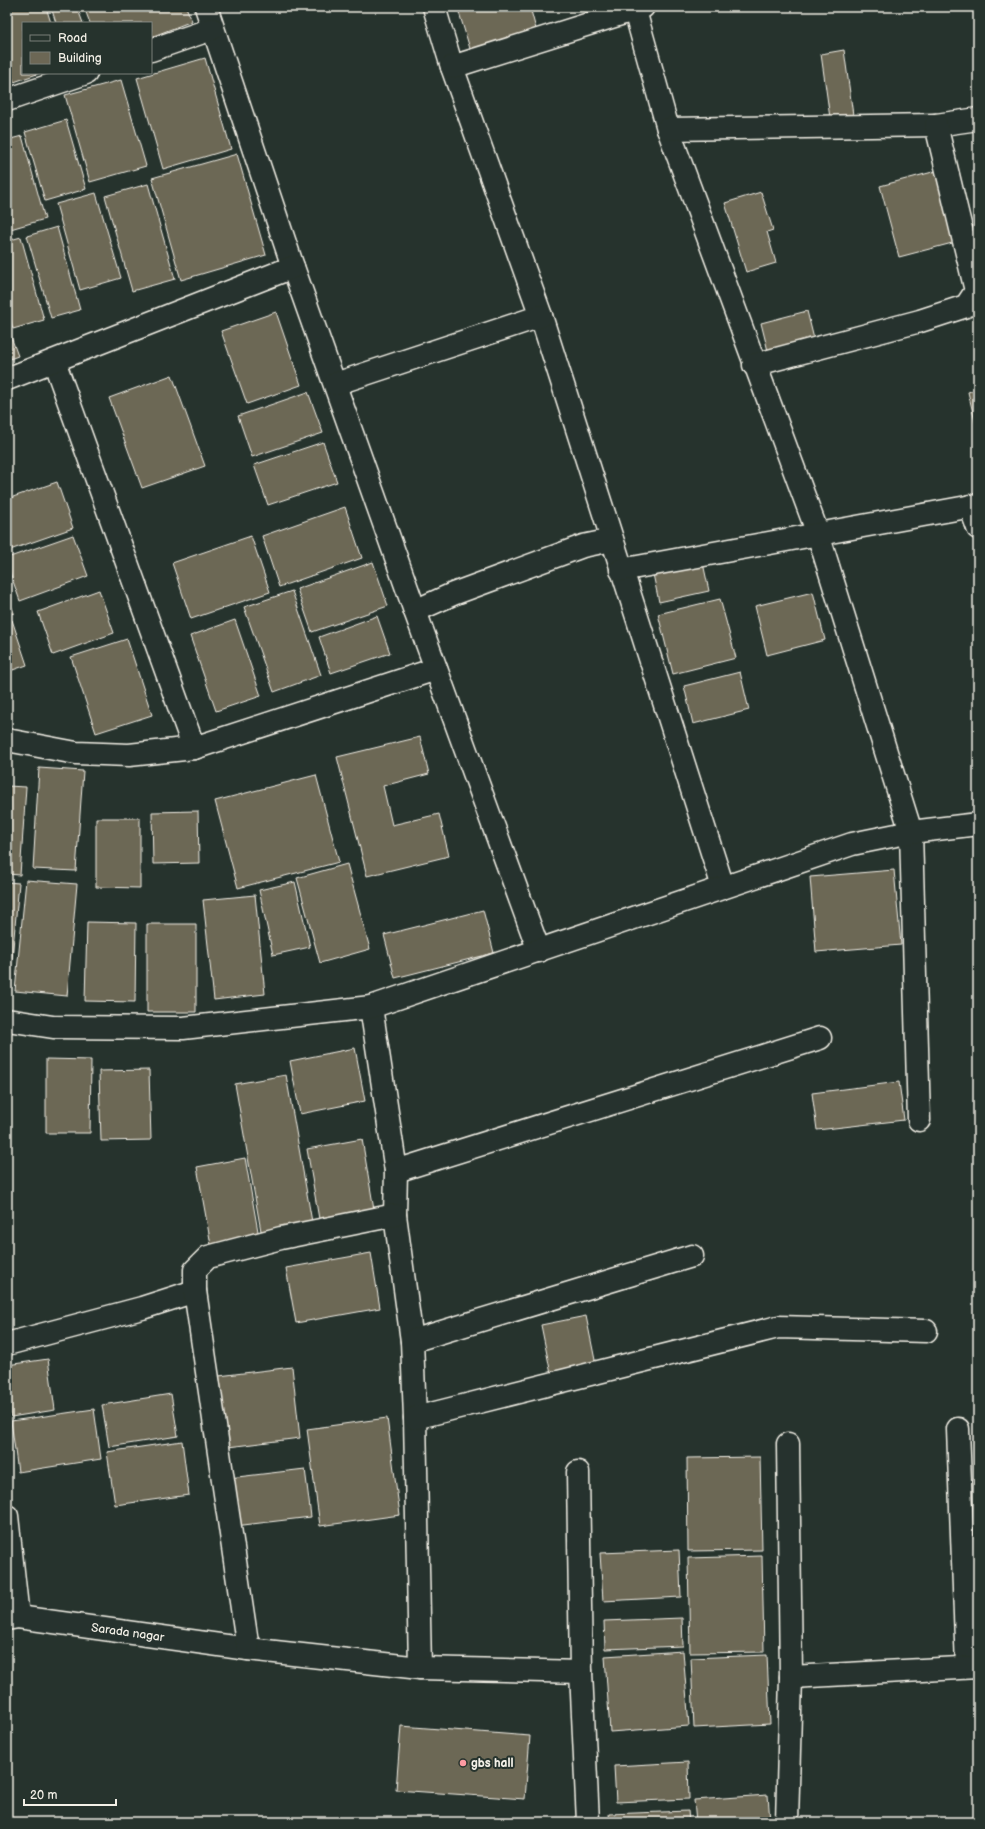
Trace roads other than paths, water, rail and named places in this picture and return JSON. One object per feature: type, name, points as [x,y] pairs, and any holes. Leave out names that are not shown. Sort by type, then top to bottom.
[{"type":"street","points":[[206,7],[212,29],[293,267],[415,611],[539,950]]},
{"type":"street","points":[[434,7],[452,67],[541,316],[723,887]]},
{"type":"street","points":[[452,67],[637,8],[668,129],[754,365],[818,534],[911,832],[919,1120]]},
{"type":"street","points":[[152,50],[212,29]]},
{"type":"street","points":[[7,100],[83,74]]},
{"type":"street","points":[[668,129],[936,125],[978,119]]},
{"type":"street","points":[[754,365],[920,321],[966,306],[976,291],[936,125]]},
{"type":"street","points":[[7,379],[293,267]]},
{"type":"street","points":[[335,384],[541,316]]},
{"type":"street","points":[[54,361],[194,748]]},
{"type":"street","points":[[621,570],[974,505],[978,528]]},
{"type":"street","points":[[415,611],[453,594],[576,548],[612,540]]},
{"type":"street","points":[[7,740],[76,753],[130,755],[194,748],[436,669]]},
{"type":"street","points":[[7,1020],[53,1027],[183,1028],[371,1007],[852,844],[911,832],[978,824]]},
{"type":"street","points":[[371,1007],[396,1171],[395,1215],[412,1341],[416,1418],[420,1668]]},
{"type":"street","points":[[396,1171],[820,1038]]},
{"type":"street","points":[[248,1649],[195,1290],[195,1270],[208,1257],[281,1238],[395,1215]]},
{"type":"street","points":[[412,1341],[692,1256]]},
{"type":"street","points":[[7,1344],[142,1308],[195,1290]]},
{"type":"street","points":[[416,1418],[778,1327],[926,1331]]},
{"type":"street","points":[[791,1677],[972,1667],[958,1429]]},
{"type":"street","points":[[787,1822],[791,1677],[788,1444]]},
{"type":"street","points":[[578,1472],[581,1672],[588,1822]]},
{"type":"street","points":[[7,1516],[12,1618]]},
{"type":"street","name":"Sarada nagar","points":[[12,1618],[248,1649],[420,1668],[581,1672]]},
{"type":"place","name":"gbs hall","points":[[463,1763]]}]
